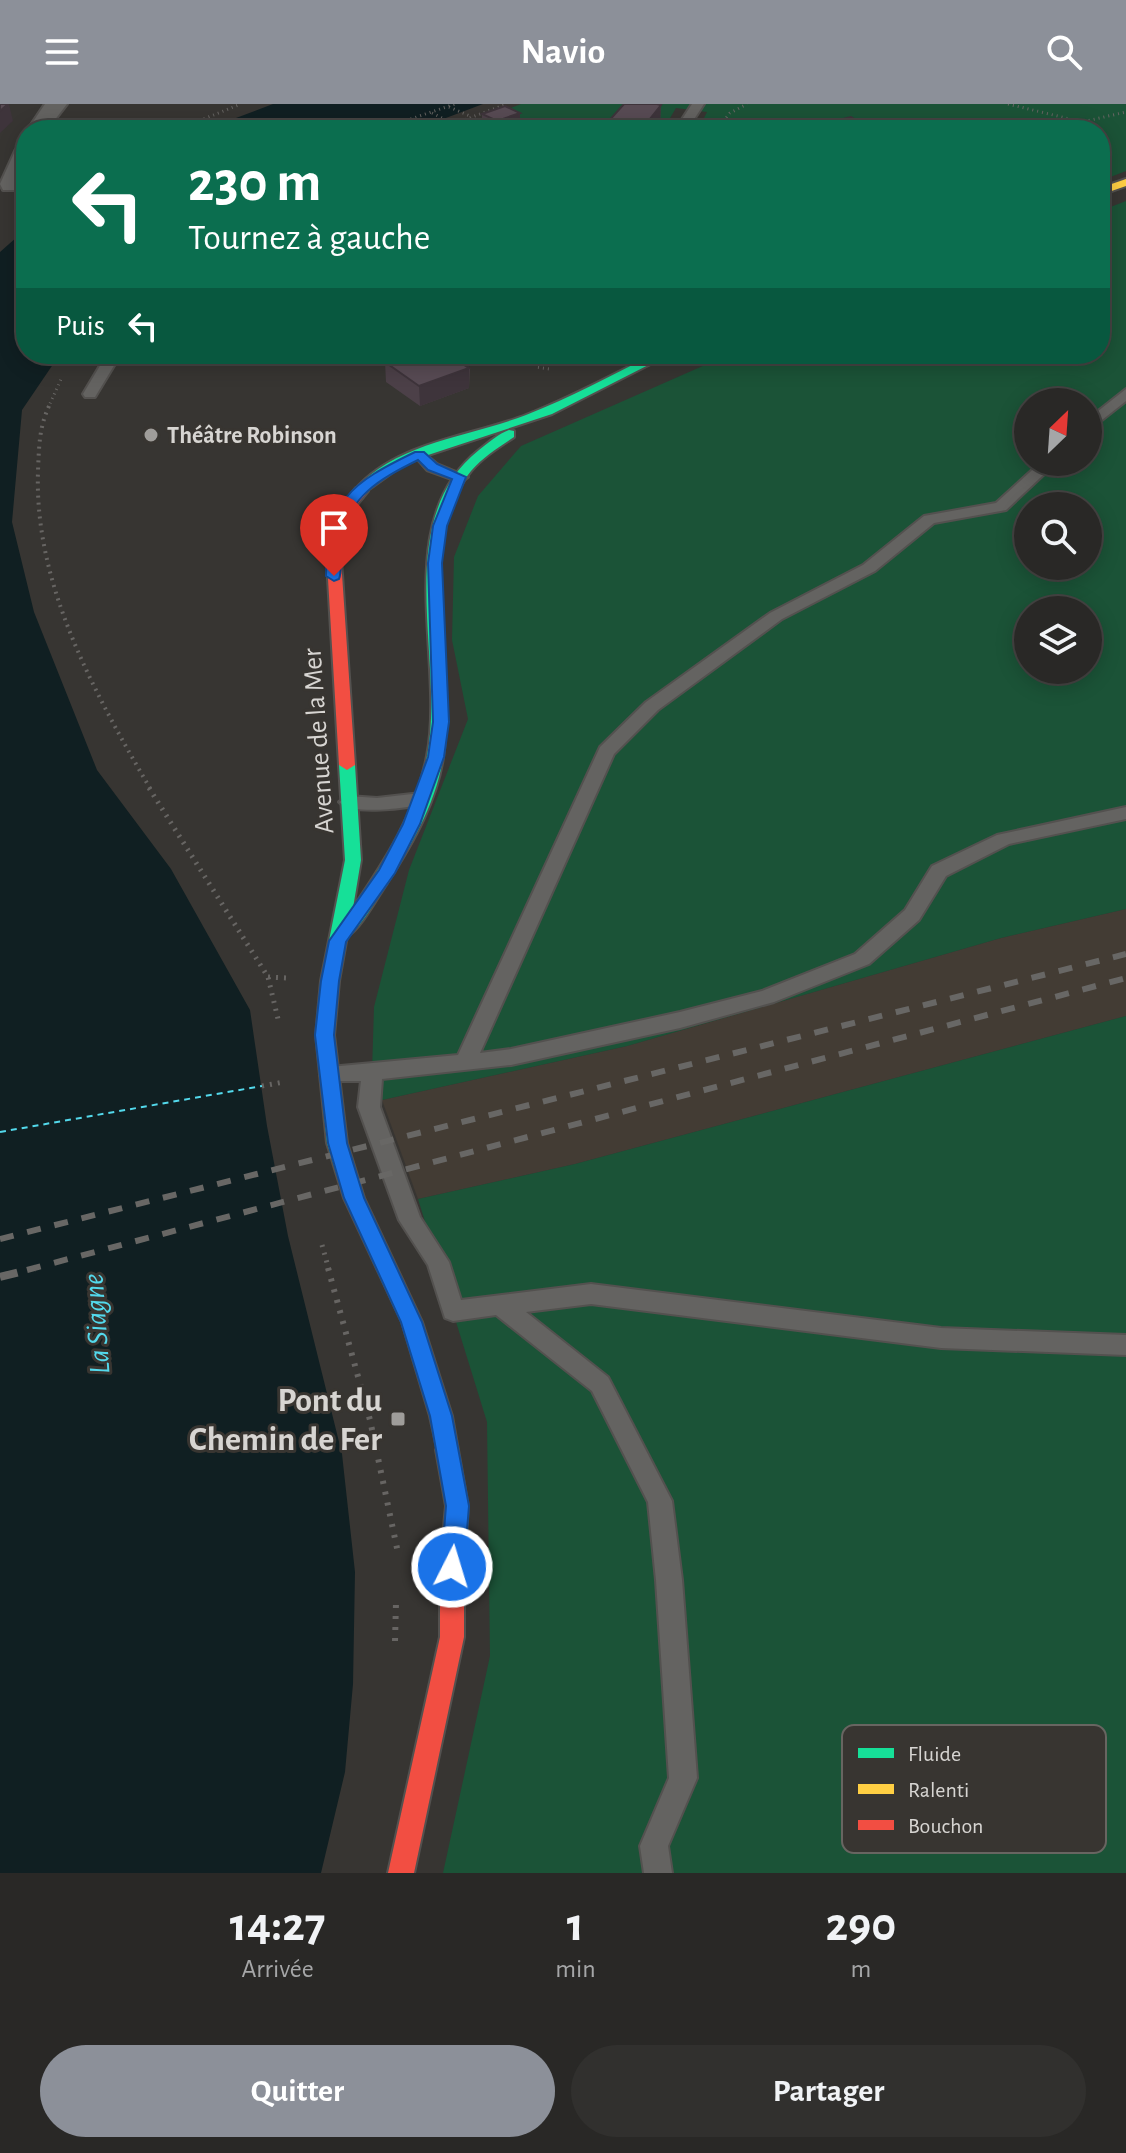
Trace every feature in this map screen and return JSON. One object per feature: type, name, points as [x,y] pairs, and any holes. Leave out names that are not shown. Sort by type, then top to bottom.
[{"type":"main road","name":"Avenue de la Mer","points":[[401,1873],[452,1637],[452,1567],[457,1506],[441,1416],[412,1322],[354,1198],[341,1156],[330,1075],[325,1035],[330,981],[353,860],[333,545],[340,516],[371,479],[420,454],[530,418],[643,364]]},
{"type":"main road","name":"Avenue de la Mer","points":[[338,941],[386,873],[421,799],[436,757],[441,722],[435,563],[440,526],[460,477],[530,418]]},
{"type":"main road","name":"Avenue de la Mer","points":[[392,1873],[407,1843]]},
{"type":"street","points":[[44,120],[56,104]]},
{"type":"lane","points":[[90,394],[108,364]]},
{"type":"lane","points":[[1102,414],[1126,393]]},
{"type":"lane","points":[[420,454],[432,467],[460,477]]},
{"type":"lane","points":[[466,1060],[606,751],[652,706],[776,616],[869,568],[929,519],[1001,507],[1035,476]]},
{"type":"lane","points":[[348,802],[377,804],[421,799]]},
{"type":"lane","points":[[330,1075],[511,1057],[680,1020],[767,997],[862,959],[912,915],[939,871],[1004,839],[1126,813]]},
{"type":"lane","points":[[372,1072],[369,1107],[410,1220],[438,1262],[453,1311],[591,1294],[941,1338],[1126,1345]]},
{"type":"lane","points":[[500,1305],[600,1384],[660,1501],[669,1580],[683,1778],[654,1846],[658,1873]]},
{"type":"path","points":[[201,120],[241,104]]},
{"type":"path","points":[[409,120],[455,104]]},
{"type":"path","points":[[464,120],[507,104]]},
{"type":"path","points":[[724,120],[730,113],[747,104]]},
{"type":"path","points":[[1008,104],[1074,120]]},
{"type":"path","points":[[448,106],[472,117]]},
{"type":"path","points":[[431,112],[446,120]]},
{"type":"path","points":[[1091,120],[1126,112]]},
{"type":"path","points":[[70,366],[40,427],[37,511],[62,610],[103,707],[179,839],[268,977],[281,1032]]},
{"type":"path","points":[[286,1069],[290,1093]]},
{"type":"path","points":[[321,1238],[370,1420],[398,1547],[398,1562]]},
{"type":"path","points":[[395,1647],[397,1590]]},
{"type":"shaded area","points":[[1126,909],[1126,1016],[575,1164],[418,1199],[382,1100],[627,1046],[1001,938]]},
{"type":"green space","points":[[521,104],[1126,104],[1126,171],[1110,177],[1110,120],[703,120],[707,112],[676,108],[669,120],[479,120]]},
{"type":"green space","points":[[1126,201],[1126,909],[1001,938],[627,1046],[382,1100],[372,1072],[374,1007],[409,870],[468,719],[452,640],[454,557],[478,496],[521,446],[707,364],[1110,364],[1110,207]]},
{"type":"green space","points":[[1126,1016],[1126,1873],[443,1873],[490,1656],[487,1422],[418,1199],[575,1164]]},
{"type":"water","points":[[273,104],[483,104],[441,120],[231,120]]},
{"type":"water","name":"La Siagne","points":[[16,238],[16,364],[53,364],[22,410],[12,522],[34,612],[97,770],[171,869],[250,1010],[267,1126],[288,1236],[342,1454],[355,1572],[353,1684],[345,1772],[321,1873],[0,1873],[0,252]]},
{"type":"building","points":[[624,104],[661,105],[649,120],[610,120]]},
{"type":"building","points":[[505,106],[520,113],[500,120],[482,114]]},
{"type":"building","points":[[388,364],[462,364],[469,368],[419,386]]},
{"type":"ferry route","points":[[0,1132],[262,1086]]},
{"type":"railway","points":[[0,1239],[1126,954]]},
{"type":"railway","points":[[27,1270],[1126,978]]},
{"type":"railway","points":[[0,1277],[35,1268]]},
{"type":"traffic: fast","points":[[361,491],[377,476],[417,454],[530,418],[644,364]]},
{"type":"traffic: fast","points":[[346,930],[401,846],[431,777],[439,720],[434,570],[438,534],[447,501],[468,467],[509,434]]},
{"type":"traffic: fast","points":[[347,765],[353,860],[330,981],[325,1035],[337,1143],[354,1198],[412,1322],[441,1416],[447,1450]]},
{"type":"traffic: slow","points":[[1110,188],[1126,182]]},
{"type":"traffic: jam","points":[[347,765],[333,545],[340,516],[361,491]]},
{"type":"traffic: jam","points":[[401,1873],[452,1637],[452,1567],[457,1506],[447,1450]]},
{"type":"place","name":"Théâtre Robinson","points":[[151,435]]},
{"type":"place","name":"Pont du Chemin de Fer","points":[[398,1419]]},
{"type":"route","points":[[334,576],[333,545],[340,516],[371,479],[420,454],[432,467],[460,477],[440,526],[435,563],[441,722],[436,757],[411,824],[386,873],[338,941],[330,981],[325,1035],[337,1143],[354,1198],[412,1322],[441,1416],[457,1506],[452,1567]]}]
